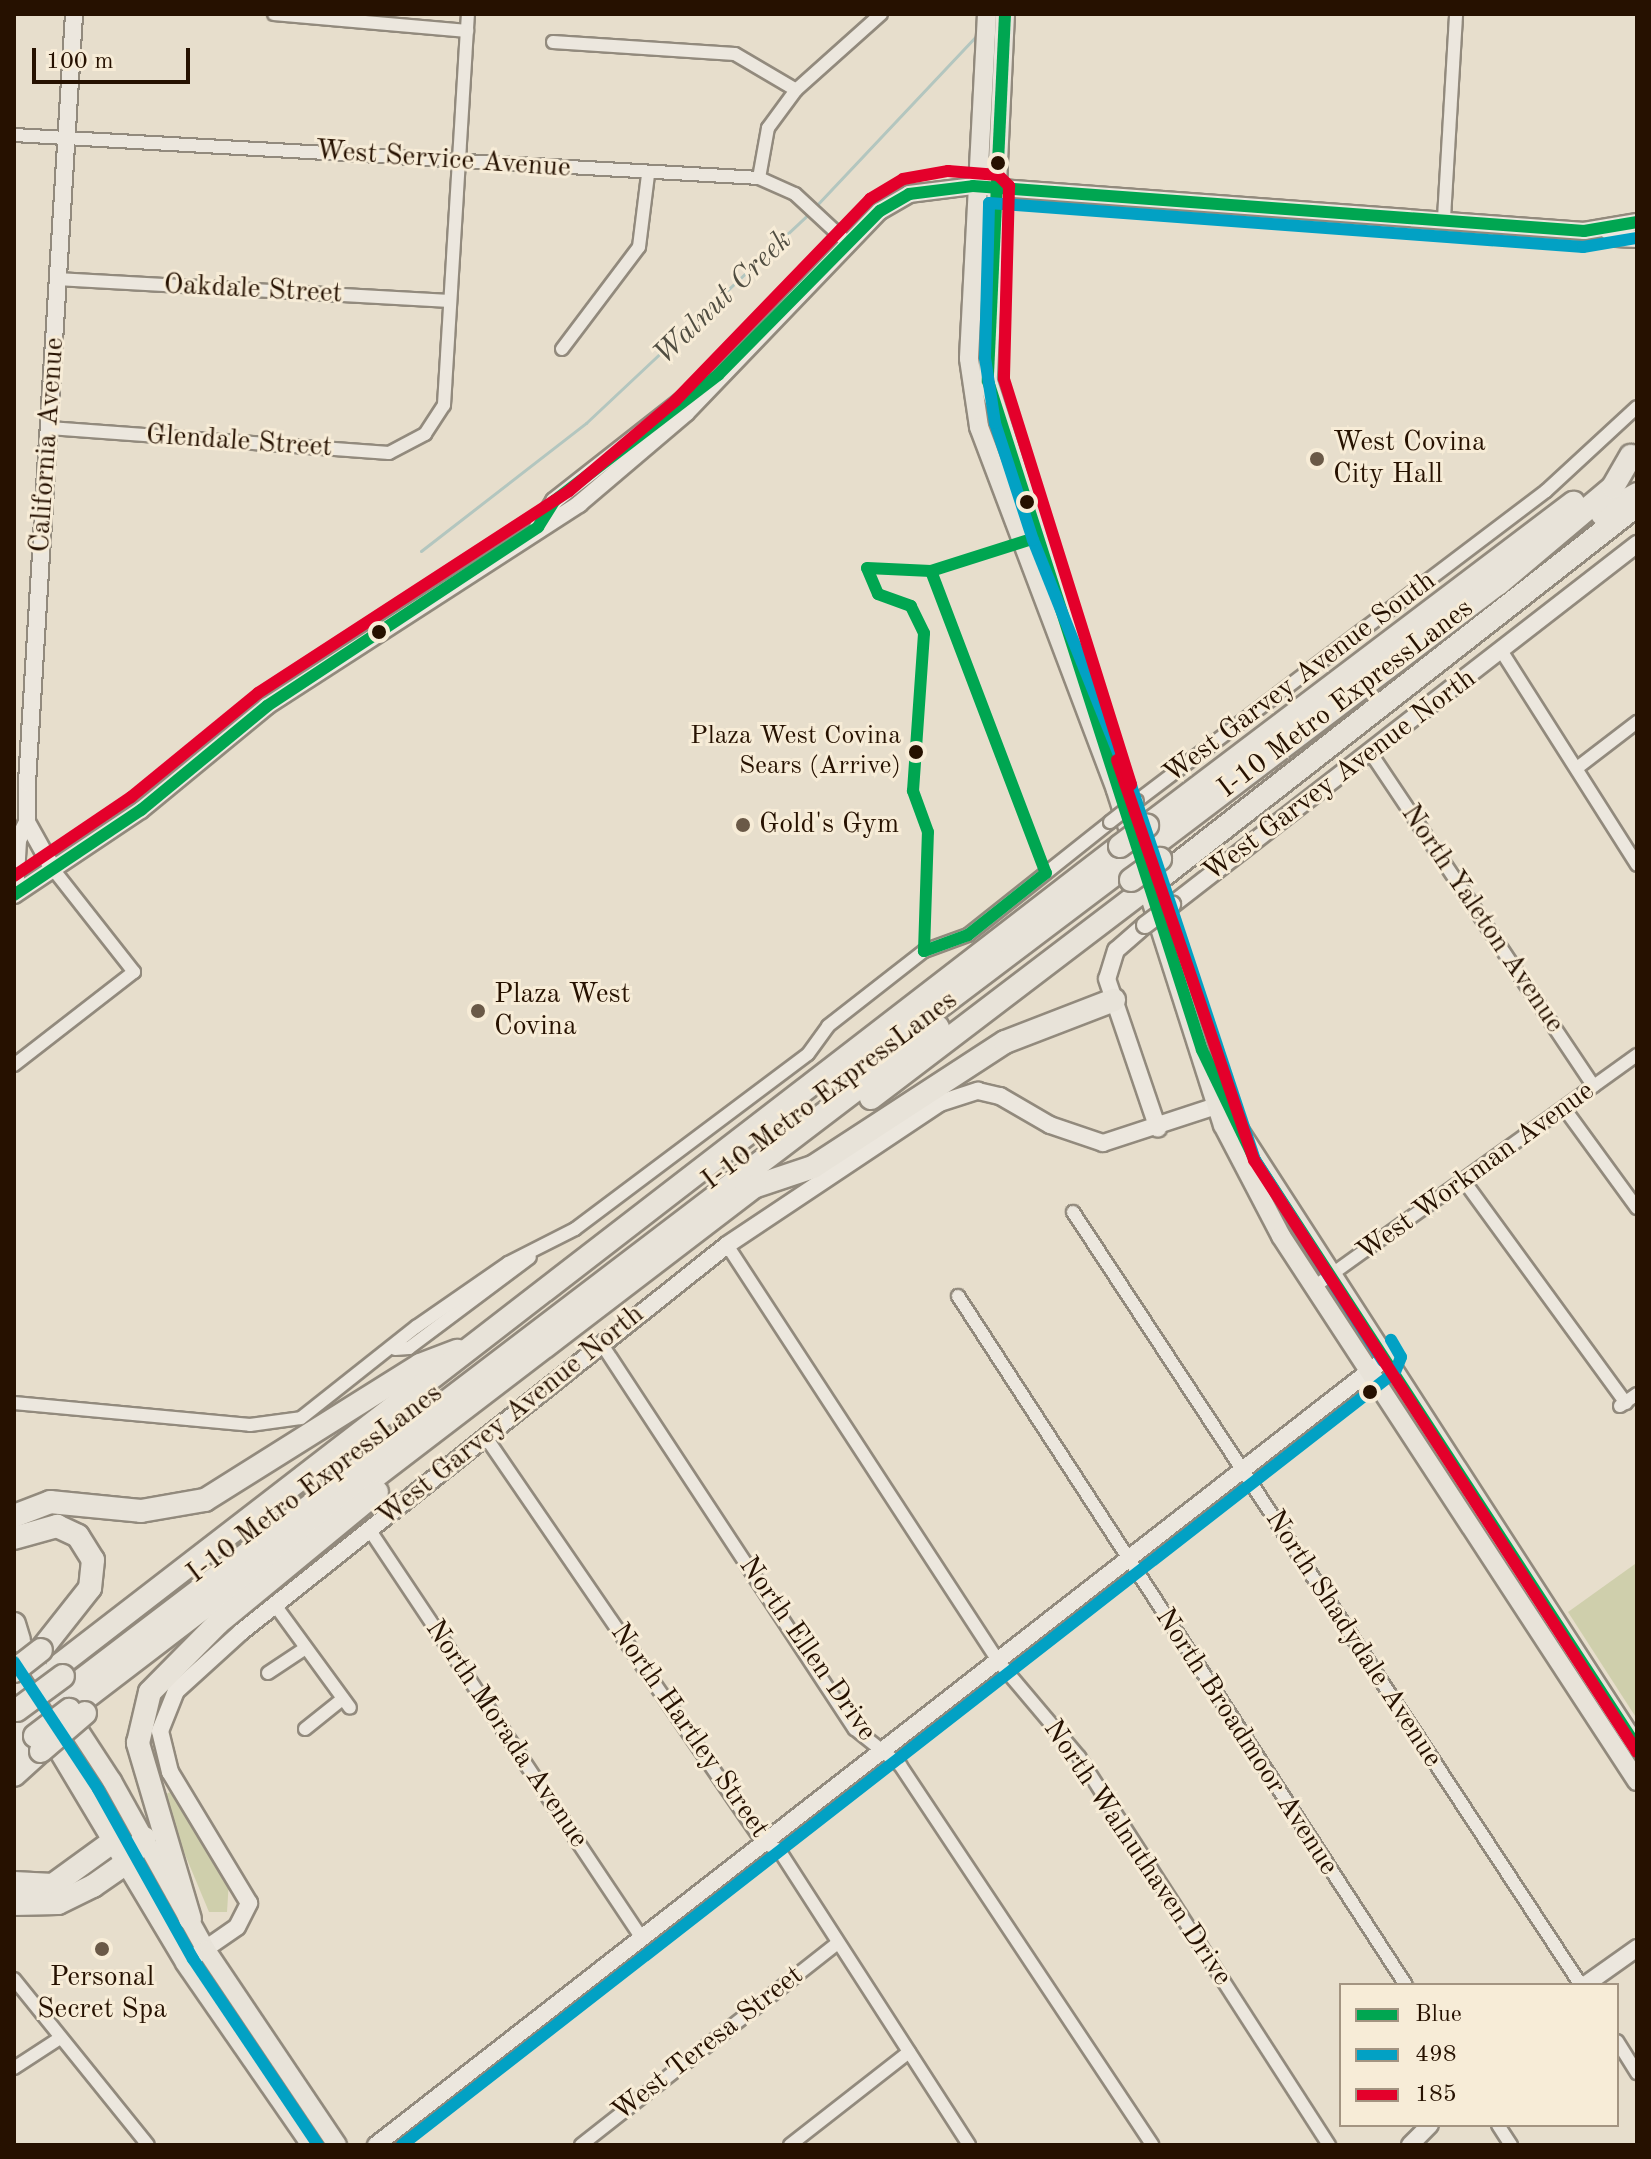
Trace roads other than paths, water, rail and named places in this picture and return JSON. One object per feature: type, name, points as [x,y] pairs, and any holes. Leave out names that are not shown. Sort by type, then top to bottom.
[{"type":"highway","points":[[14,1775],[24,1721],[68,1690],[178,1642],[205,1608],[756,1186],[1634,453]]},
{"type":"highway","name":"I-10 Metro ExpressLanes","points":[[68,1690],[1142,861],[1621,498],[1637,494]]},
{"type":"highway","points":[[14,1751],[24,1721],[68,1690],[480,1342],[1637,505]]},
{"type":"highway","points":[[756,1186],[813,1167],[1005,1042],[1114,1000]]},
{"type":"highway","points":[[14,1516],[50,1502],[141,1511],[205,1500],[420,1365],[480,1342]]},
{"type":"highway","points":[[190,1919],[138,1743],[150,1692],[452,1418]]},
{"type":"highway","points":[[14,1538],[57,1526],[78,1536],[93,1560],[90,1588],[41,1650],[14,1671]]},
{"type":"highway","points":[[14,1904],[58,1903],[126,1863],[144,1838]]},
{"type":"highway","points":[[14,1883],[53,1885],[115,1840]]},
{"type":"main road","points":[[987,14],[992,68],[994,190],[988,381],[1116,790]]},
{"type":"main road","points":[[1005,14],[992,68],[973,186],[969,359],[979,427],[1142,861],[1240,1167],[1322,1282],[1637,1747]]},
{"type":"main road","points":[[1377,1365],[1637,1781]]},
{"type":"main road","points":[[16,1632],[68,1690],[206,1950],[337,2145]]},
{"type":"main road","points":[[14,1677],[24,1721],[115,1840],[185,1963],[311,2145]]},
{"type":"street","name":"California Avenue","points":[[15,895],[18,840],[27,822],[21,751],[49,428],[74,14]]},
{"type":"street","points":[[274,14],[334,16],[467,31]]},
{"type":"street","points":[[448,301],[468,14]]},
{"type":"street","points":[[759,178],[768,128],[796,90],[881,14]]},
{"type":"street","points":[[1444,218],[1456,14]]},
{"type":"street","points":[[553,42],[735,54],[796,90]]},
{"type":"street","name":"West Service Avenue","points":[[14,135],[458,158],[648,175],[759,178],[795,194],[849,244]]},
{"type":"street","points":[[562,349],[639,247],[648,175]]},
{"type":"street","points":[[15,895],[141,810],[267,706],[592,493],[686,413],[711,380],[849,244],[909,194],[973,186],[994,190],[1605,228],[1637,222]]},
{"type":"street","points":[[1605,228],[1616,238],[1637,239]]},
{"type":"street","name":"Oakdale Street","points":[[58,279],[448,301]]},
{"type":"street","name":"Glendale Street","points":[[49,428],[389,453],[425,434],[444,405],[448,301]]},
{"type":"street","points":[[538,527],[554,501],[653,419],[711,380]]},
{"type":"street","name":"West Garvey Avenue South","points":[[14,1403],[250,1425],[301,1418],[395,1349],[409,1348],[806,1056],[828,1026],[924,951],[968,935],[1137,801],[1546,491],[1637,407]]},
{"type":"street","points":[[592,493],[589,486],[648,434],[653,419]]},
{"type":"street","name":"West Garvey Avenue North","points":[[1158,1129],[1114,1000],[1111,958],[1145,925],[1502,652],[1637,544]]},
{"type":"street","points":[[1502,652],[1637,865]]},
{"type":"street","points":[[1577,768],[1637,722]]},
{"type":"street","name":"North Yaleton Avenue","points":[[1370,752],[1594,1086]]},
{"type":"street","points":[[14,1065],[134,972],[53,869],[27,822]]},
{"type":"street","name":"West Workman Avenue","points":[[1322,1282],[1637,1055]]},
{"type":"street","name":"West Garvey Avenue North","points":[[185,1963],[206,1950],[246,1915],[246,1888],[170,1772],[161,1752],[163,1713],[195,1672],[275,1605],[727,1245],[962,1094],[1000,1096],[1050,1125],[1103,1143],[1158,1129],[1222,1104]]},
{"type":"street","points":[[1564,1108],[1637,1208]]},
{"type":"street","points":[[1464,1181],[1623,1404],[1637,1394]]},
{"type":"street","name":"North Shadydale Avenue","points":[[1073,1212],[1582,1983]]},
{"type":"street","name":"North Walnuthaven Drive","points":[[727,1245],[998,1661],[1079,1757],[1329,2145]]},
{"type":"street","name":"North Broadmoor Avenue","points":[[958,1296],[1405,1983]]},
{"type":"street","name":"North Ellen Drive","points":[[601,1343],[855,1729],[880,1753],[900,1765],[1152,2145]]},
{"type":"street","points":[[376,2145],[1377,1365]]},
{"type":"street","name":"North Hartley Street","points":[[485,1436],[764,1843],[779,1850],[836,1944],[969,2145]]},
{"type":"street","name":"North Morada Avenue","points":[[369,1529],[642,1938]]},
{"type":"street","points":[[275,1605],[345,1704],[305,1729]]},
{"type":"street","points":[[268,1673],[304,1649]]},
{"type":"street","name":"West Teresa Street","points":[[581,2145],[836,1944]]},
{"type":"street","points":[[1586,1983],[1637,1948]]},
{"type":"street","points":[[14,1979],[142,2143]]},
{"type":"street","points":[[14,2068],[60,2038]]},
{"type":"street","points":[[1619,2044],[1637,2073]]},
{"type":"street","points":[[790,2145],[909,2052]]},
{"type":"street","points":[[1410,2145],[1428,2127]]},
{"type":"street","points":[[1499,2127],[1511,2145]]},
{"type":"waterway","name":"Walnut Creek","points":[[815,207],[977,35]]},
{"type":"waterway","name":"Walnut Creek","points":[[421,551],[586,423],[810,213]]},
{"type":"place","name":"West Covina City Hall","points":[[1317,459]]},
{"type":"place","name":"Plaza West Covina Sears (Arrive)","points":[[916,752]]},
{"type":"place","name":"Gold's Gym","points":[[743,825]]},
{"type":"place","name":"Plaza West Covina","points":[[478,1011]]},
{"type":"place","name":"Personal Secret Spa","points":[[102,1949]]}]
